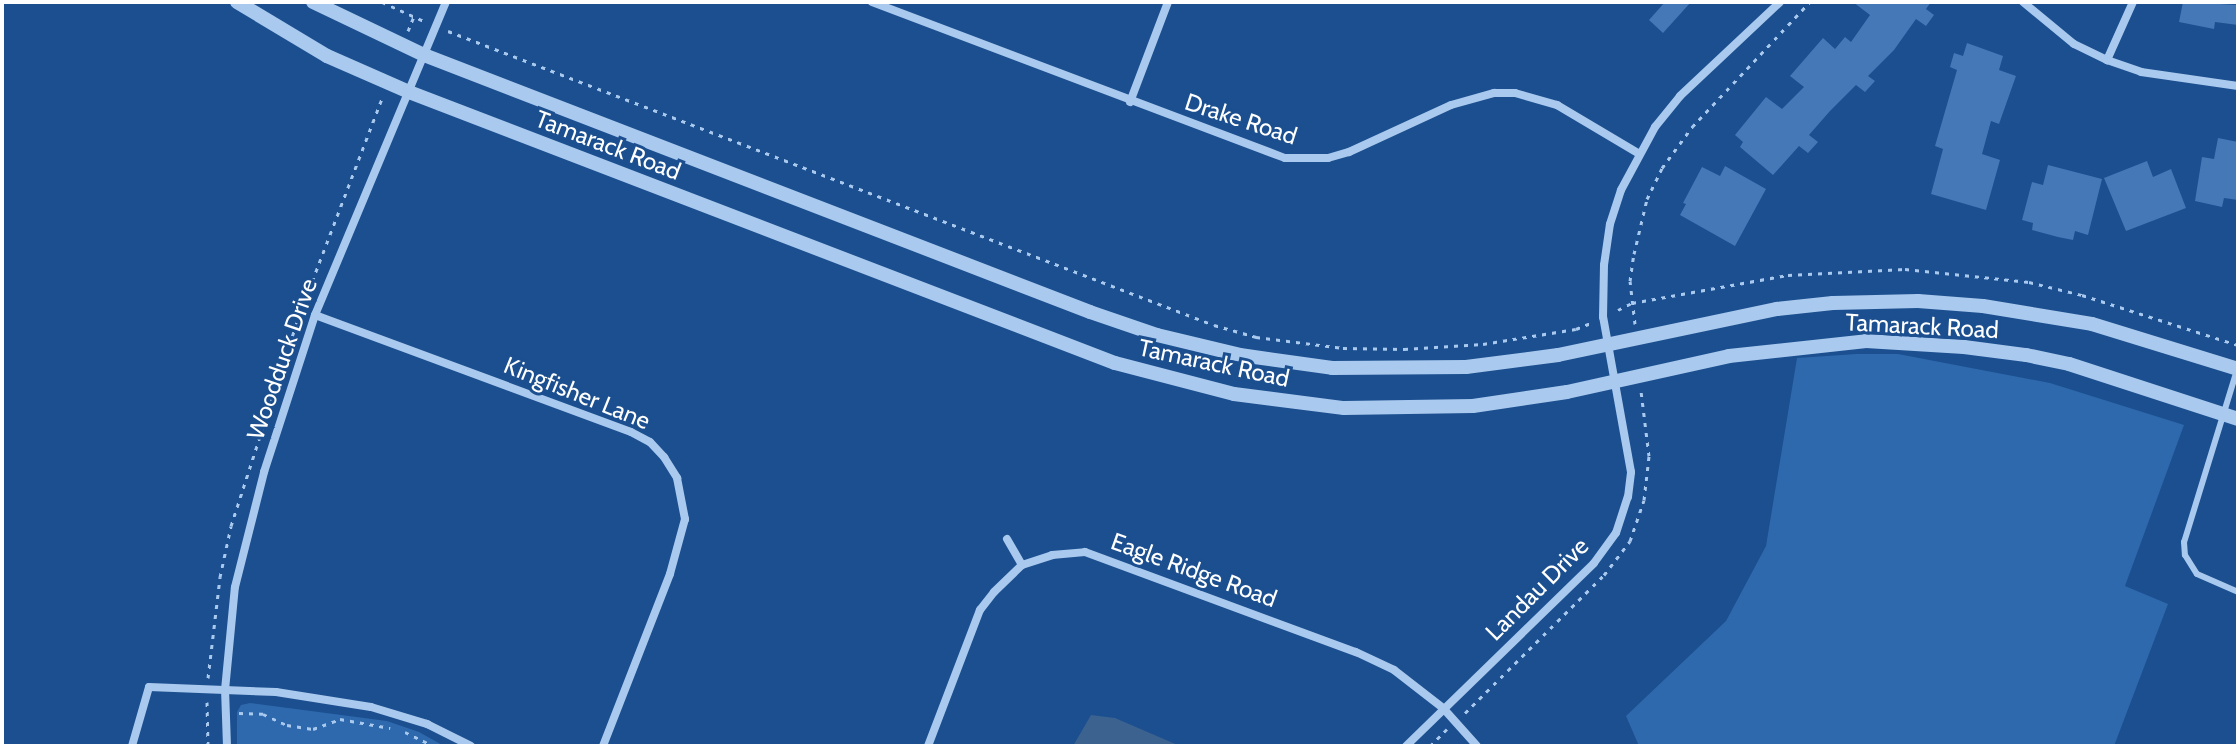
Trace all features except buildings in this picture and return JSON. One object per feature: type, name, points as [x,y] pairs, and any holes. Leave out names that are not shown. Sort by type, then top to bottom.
[{"type":"street","name":"Tamarack Road","points":[[237,2],[327,56],[409,92],[1115,363],[1190,384],[1283,402],[1419,409],[1521,400],[1729,356],[1830,343],[1907,342],[1995,351],[2069,364],[2238,419]]},
{"type":"street","name":"Tamarack Road","points":[[313,2],[424,55],[1090,312],[1197,346],[1287,363],[1379,370],[1466,367],[1607,345],[1777,309],[1833,303],[1918,301],[2041,314],[2092,324],[2238,369]]},
{"type":"street","name":"Woodduck Drive","points":[[227,746],[225,690],[243,552],[264,472],[315,315],[446,2]]},
{"type":"street","name":"Drake Road","points":[[872,2],[1266,153],[1306,159],[1349,152],[1471,97],[1515,93],[1557,105],[1638,153]]},
{"type":"street","points":[[1130,102],[1168,2]]},
{"type":"street","name":"Landau Drive","points":[[1406,746],[1594,563],[1616,533],[1628,497],[1631,472],[1603,317],[1610,224],[1638,153],[1680,96],[1780,2]]},
{"type":"street","points":[[2023,2],[2074,44],[2107,60],[2141,72],[2238,86]]},
{"type":"street","points":[[2107,60],[2133,2]]},
{"type":"street","name":"Kingfisher Lane","points":[[315,315],[631,432],[650,442],[664,457],[677,478],[683,500],[682,531],[653,620],[603,746]]},
{"type":"street","points":[[1007,539],[1022,565]]},
{"type":"street","name":"Eagle Ridge Road","points":[[928,746],[980,610],[1005,579],[1022,565],[1063,554],[1085,552],[1108,557],[1356,652],[1394,670],[1443,708],[1477,746]]},
{"type":"street","points":[[132,746],[149,687],[276,692],[396,712],[471,746]]},
{"type":"lane","points":[[2238,369],[2187,524],[2185,555],[2197,574],[2238,592]]},
{"type":"path","points":[[382,2],[436,26],[1214,325],[1256,337],[1343,348],[1467,345],[1576,329],[1632,303],[1788,275],[1905,269],[2029,282],[2132,310],[2238,345]]},
{"type":"path","points":[[1632,303],[1630,281],[1634,254],[1647,199],[1662,168],[1692,127],[1810,2]]},
{"type":"path","points":[[314,275],[374,118]]},
{"type":"path","points":[[208,673],[228,540],[254,447],[288,347]]},
{"type":"path","points":[[207,711],[208,746]]},
{"type":"path","points":[[244,713],[263,714],[287,725],[313,729],[340,719],[388,727],[434,746]]},
{"type":"path","points":[[1430,746],[1439,737]]},
{"type":"shaded area","points":[[1898,354],[2050,383],[2184,425],[2125,586],[2168,604],[2114,746],[1639,746],[1626,716],[1726,621],[1766,546],[1797,358]]},
{"type":"shaded area","points":[[250,703],[387,721],[419,732],[444,746],[237,746],[237,712],[241,705]]},
{"type":"shaded area","points":[[1091,715],[1115,718],[1180,746],[1073,746]]}]
